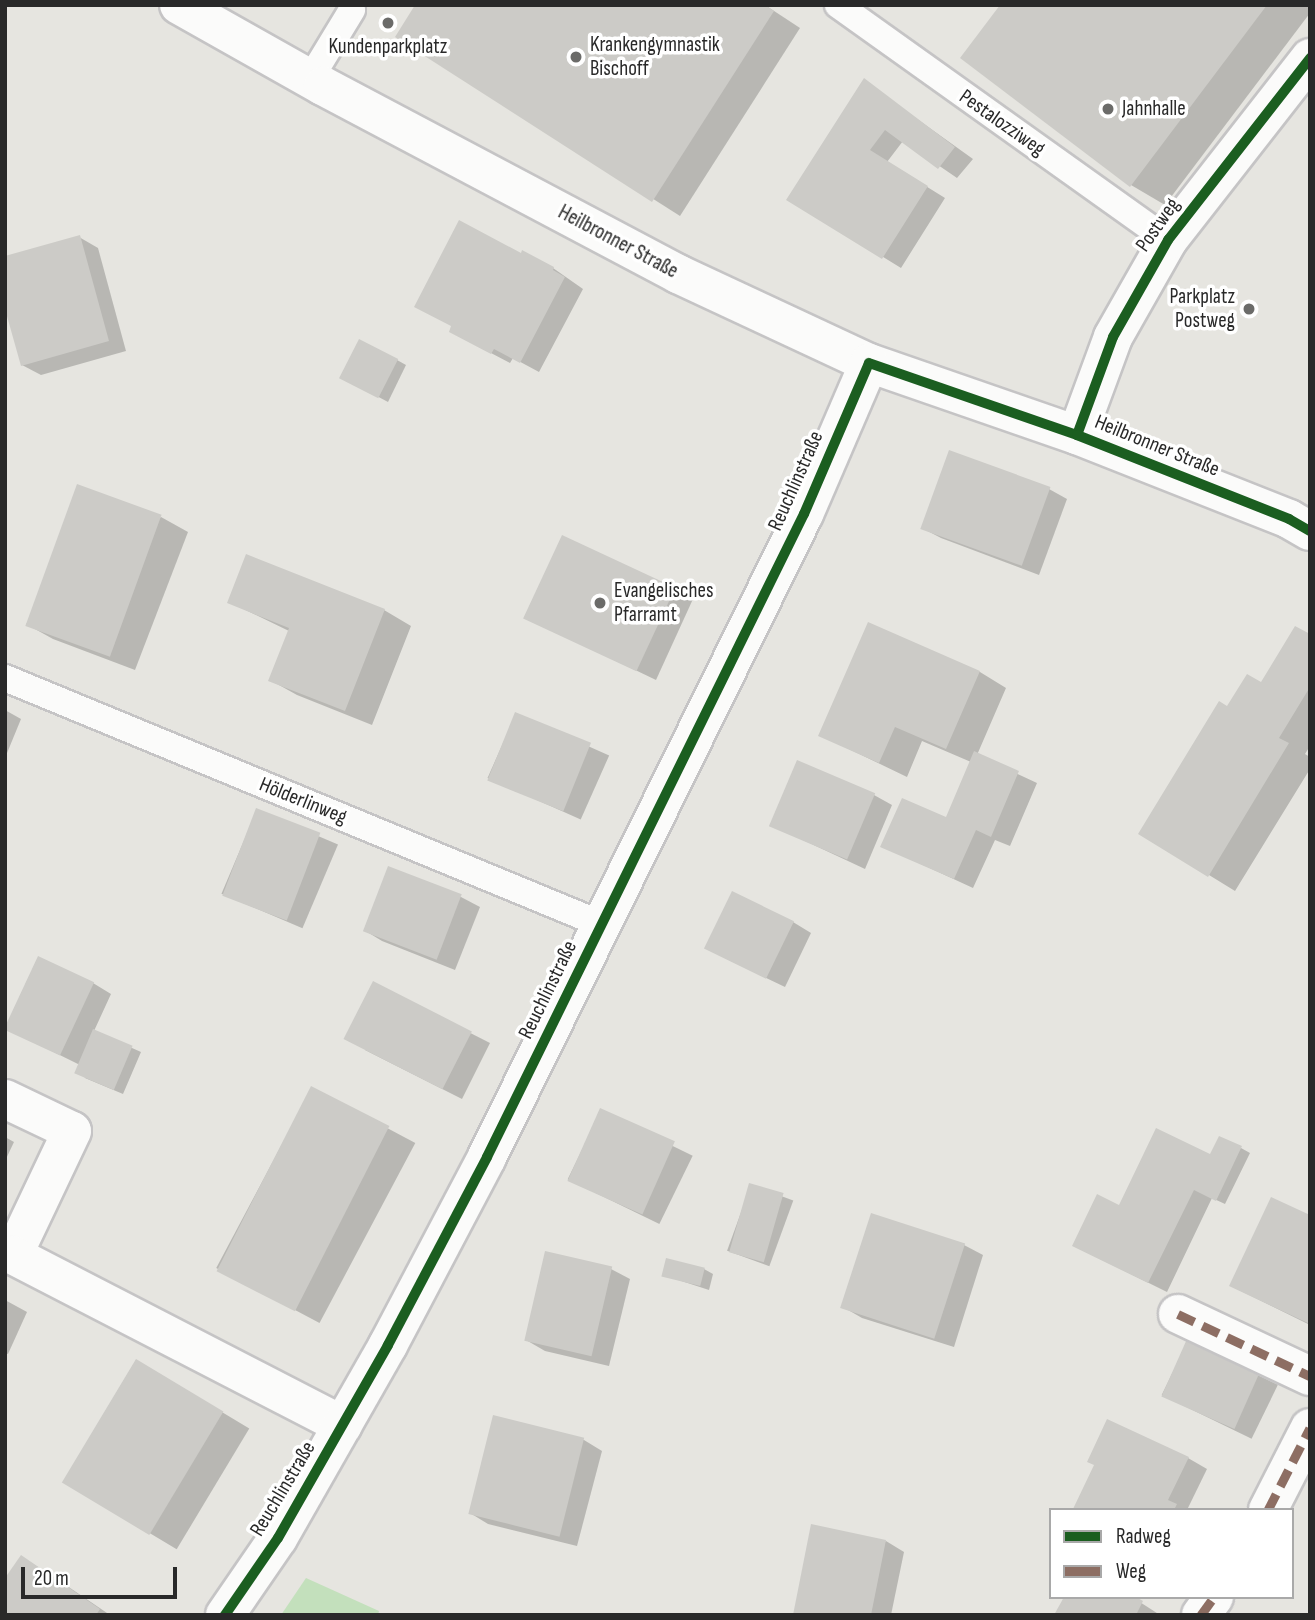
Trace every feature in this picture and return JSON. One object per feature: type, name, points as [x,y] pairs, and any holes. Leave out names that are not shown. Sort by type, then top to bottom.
[{"type":"street","name":"Heilbronner Straße","points":[[179,5],[310,79],[678,274],[869,363],[1077,435],[1289,519],[1310,531]]},
{"type":"street","name":"Postweg","points":[[1077,435],[1112,337],[1168,240],[1310,58]]},
{"type":"street","name":"Reuchlinstraße","points":[[225,1615],[278,1538],[487,1157],[804,514],[869,363]]},
{"type":"street","name":"Reuchlinstraße","points":[[5,1098],[72,1131],[13,1255],[342,1425]]},
{"type":"street","points":[[1178,1314],[1310,1376]]},
{"type":"street","points":[[1269,1508],[1310,1428]]},
{"type":"street","points":[[1201,1615],[1213,1599]]},
{"type":"lane","name":"Pestalozziweg","points":[[838,5],[1168,240]]},
{"type":"lane","points":[[310,79],[352,10]]},
{"type":"lane","name":"Hölderlinweg","points":[[5,678],[601,924]]},
{"type":"green space","points":[[306,1578],[379,1611],[378,1615],[281,1615]]},
{"type":"building","points":[[415,5],[765,5],[774,11],[652,202],[395,37]]},
{"type":"building","name":"Jahnhalle","points":[[1000,5],[1267,5],[1130,187],[960,58]]},
{"type":"building","points":[[864,78],[955,147],[938,169],[885,130],[870,150],[928,186],[882,259],[786,200]]},
{"type":"building","points":[[459,220],[554,267],[553,270],[565,277],[520,363],[494,349],[491,354],[449,332],[451,326],[414,307]]},
{"type":"building","points":[[80,235],[109,341],[21,366],[5,309],[5,256]]},
{"type":"building","points":[[359,339],[398,359],[378,398],[339,378]]},
{"type":"building","points":[[949,450],[1050,487],[1022,566],[920,529]]},
{"type":"building","points":[[77,484],[162,515],[110,657],[25,626]]},
{"type":"building","name":"Evangelisches Pfarramt","points":[[562,535],[675,588],[636,671],[523,618]]},
{"type":"building","points":[[246,554],[385,609],[345,711],[268,681],[289,628],[227,603]]},
{"type":"building","points":[[868,622],[980,671],[946,749],[895,727],[879,763],[818,736]]},
{"type":"building","points":[[1295,626],[1310,634],[1310,687],[1279,738],[1289,743],[1208,877],[1138,834],[1219,701],[1227,706],[1247,674],[1261,682]]},
{"type":"building","points":[[515,712],[591,743],[563,811],[487,781]]},
{"type":"building","points":[[974,751],[1019,771],[991,837],[976,830],[954,879],[880,847],[902,798],[946,817]]},
{"type":"building","points":[[797,760],[875,793],[847,859],[769,826]]},
{"type":"building","points":[[256,808],[320,833],[287,920],[222,896]]},
{"type":"building","points":[[388,866],[462,894],[437,960],[363,931]]},
{"type":"building","points":[[732,891],[794,921],[766,979],[704,949]]},
{"type":"building","points":[[38,956],[94,982],[60,1056],[5,1030]]},
{"type":"building","points":[[373,981],[472,1031],[442,1089],[343,1039]]},
{"type":"building","points":[[93,1029],[133,1046],[114,1090],[74,1073]]},
{"type":"building","points":[[311,1086],[389,1126],[295,1311],[217,1271]]},
{"type":"building","points":[[600,1108],[675,1141],[642,1214],[567,1181]]},
{"type":"building","points":[[1156,1128],[1210,1154],[1219,1136],[1242,1146],[1216,1201],[1194,1190],[1148,1283],[1072,1246],[1097,1194],[1119,1205]]},
{"type":"building","points":[[749,1183],[784,1193],[764,1262],[729,1252]]},
{"type":"building","points":[[1271,1197],[1310,1215],[1310,1324],[1229,1286]]},
{"type":"building","points":[[871,1213],[965,1244],[934,1339],[840,1308]]},
{"type":"building","points":[[545,1251],[612,1267],[592,1356],[524,1341]]},
{"type":"building","points":[[666,1258],[705,1268],[700,1286],[661,1276]]},
{"type":"building","points":[[1187,1339],[1260,1372],[1234,1429],[1161,1397]]},
{"type":"building","points":[[136,1359],[223,1412],[149,1535],[62,1482]]},
{"type":"building","points":[[493,1415],[584,1438],[560,1537],[468,1514]]},
{"type":"building","points":[[1107,1419],[1189,1457],[1168,1500],[1177,1504],[1175,1508],[1073,1508],[1094,1465],[1087,1462]]},
{"type":"building","points":[[811,1524],[886,1540],[871,1615],[793,1615]]},
{"type":"building","points":[[21,1555],[100,1609],[96,1615],[5,1615],[5,1578]]},
{"type":"building","points":[[1063,1599],[1143,1601],[1136,1615],[1054,1615]]},
{"type":"marked path","points":[[1178,1314],[1310,1376]]},
{"type":"marked path","points":[[1269,1508],[1310,1428]]},
{"type":"marked path","points":[[1201,1615],[1213,1599]]},
{"type":"cycle path","points":[[1077,435],[1113,337],[1168,240],[1310,58]]},
{"type":"cycle path","points":[[225,1615],[278,1538],[388,1345],[487,1157],[804,514],[869,363],[1077,435],[1289,519],[1310,531]]},
{"type":"place","name":"Kundenparkplatz","points":[[388,23]]},
{"type":"place","name":"Krankengymnastik Bischoff","points":[[576,57]]},
{"type":"place","name":"Jahnhalle","points":[[1108,109]]},
{"type":"place","name":"Parkplatz Postweg","points":[[1249,309]]},
{"type":"place","name":"Evangelisches Pfarramt","points":[[600,603]]}]
